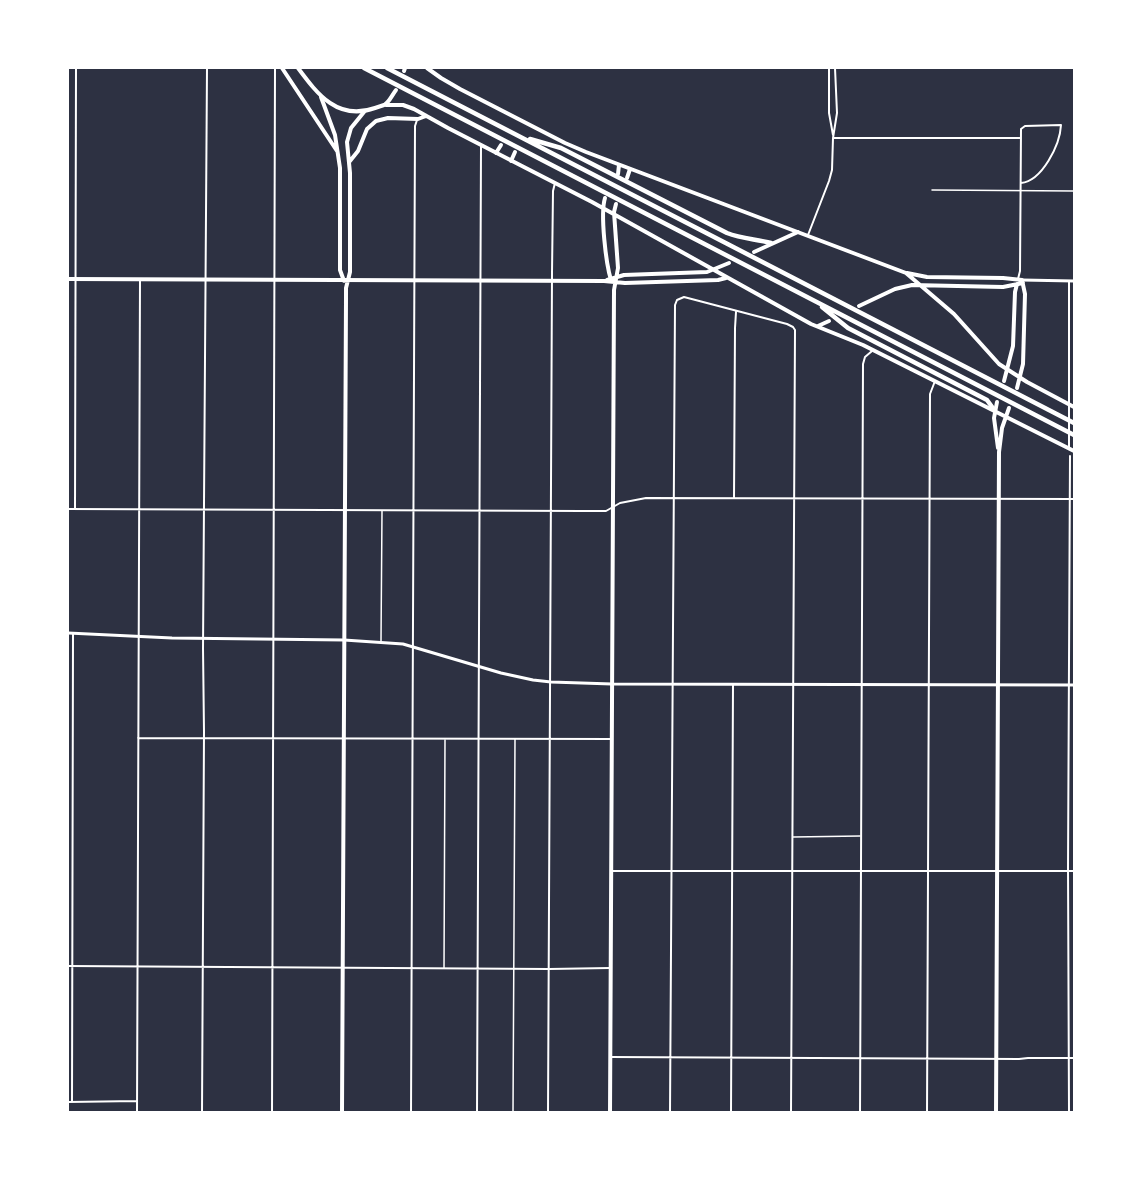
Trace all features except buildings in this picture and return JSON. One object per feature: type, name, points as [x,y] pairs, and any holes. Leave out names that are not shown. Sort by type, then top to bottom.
[{"type":"highway","points":[[364,68],[1074,435]]},
{"type":"highway","points":[[387,68],[1074,423]]},
{"type":"highway","points":[[517,135],[561,148],[727,233],[771,243]]},
{"type":"highway","points":[[813,300],[848,328],[987,400],[995,411]]},
{"type":"main road","points":[[282,68],[337,152]]},
{"type":"main road","points":[[298,68],[321,97],[340,109],[364,112],[386,105],[406,105],[615,215],[817,327],[873,350],[1074,451]]},
{"type":"main road","points":[[428,68],[446,81],[516,119],[574,147],[906,273],[927,278],[1003,278],[1020,281]]},
{"type":"main road","points":[[386,105],[396,90]]},
{"type":"main road","points":[[321,97],[335,135],[341,173],[340,272],[345,279],[346,288],[342,1113]]},
{"type":"main road","points":[[345,279],[350,272],[347,146],[349,133],[364,112]]},
{"type":"main road","points":[[349,162],[358,151],[366,130],[376,121],[388,118],[418,119],[426,116]]},
{"type":"main road","points":[[496,153],[501,145]]},
{"type":"main road","points":[[511,161],[515,152]]},
{"type":"main road","points":[[618,174],[619,165]]},
{"type":"main road","points":[[627,178],[630,169]]},
{"type":"main road","points":[[605,198],[603,209],[608,268],[614,280]]},
{"type":"main road","points":[[610,1113],[614,280],[618,268],[616,204]]},
{"type":"main road","points":[[754,252],[798,232]]},
{"type":"main road","points":[[614,280],[624,274],[704,272],[729,263]]},
{"type":"main road","points":[[906,273],[954,314],[996,361],[1020,378],[1072,406]]},
{"type":"main road","points":[[68,279],[614,280],[625,283],[727,278]]},
{"type":"main road","points":[[859,306],[895,289],[912,285],[1004,287],[1020,281]]},
{"type":"main road","points":[[1004,381],[1014,339],[1015,292],[1020,281]]},
{"type":"main road","points":[[1017,388],[1023,364],[1025,327],[1025,294],[1020,281]]},
{"type":"main road","points":[[817,327],[828,321]]},
{"type":"main road","points":[[997,402],[995,430],[999,452]]},
{"type":"main road","points":[[996,1113],[999,452],[1002,430],[1010,408]]},
{"type":"street","points":[[75,509],[76,68]]},
{"type":"street","points":[[202,1113],[207,68]]},
{"type":"street","points":[[272,1113],[276,68]]},
{"type":"street","points":[[829,68],[829,113],[833,138]]},
{"type":"street","points":[[808,235],[831,174],[837,113],[835,68]]},
{"type":"street","points":[[411,1113],[415,126],[418,119]]},
{"type":"street","points":[[1021,183],[1030,180],[1048,162],[1058,140],[1061,125],[1025,126],[1021,129],[1020,281],[1074,281]]},
{"type":"street","points":[[833,138],[1021,138]]},
{"type":"street","points":[[477,1113],[481,145]]},
{"type":"street","points":[[548,1113],[552,191],[555,183]]},
{"type":"street","points":[[932,190],[1074,191]]},
{"type":"street","points":[[136,1113],[140,279]]},
{"type":"street","points":[[1069,281],[1072,406],[1069,449]]},
{"type":"street","points":[[670,1113],[675,305],[676,300],[686,297],[787,324],[795,330],[791,1113]]},
{"type":"street","points":[[734,498],[736,310]]},
{"type":"street","points":[[860,1113],[863,364],[865,357],[873,350]]},
{"type":"street","points":[[927,1113],[930,394],[935,381]]},
{"type":"street","points":[[1069,1113],[1070,456]]},
{"type":"street","points":[[68,509],[606,511],[620,503],[638,499],[673,497],[1074,499]]},
{"type":"street","points":[[381,642],[382,510]]},
{"type":"street","points":[[68,633],[204,639],[344,639],[402,644],[478,667],[551,682],[1074,685]]},
{"type":"street","points":[[72,1102],[73,634]]},
{"type":"street","points":[[731,1113],[733,684]]},
{"type":"street","points":[[138,738],[612,739]]},
{"type":"street","points":[[444,968],[445,739]]},
{"type":"street","points":[[513,1113],[515,740]]},
{"type":"street","points":[[792,837],[861,836]]},
{"type":"street","points":[[611,871],[1074,871]]},
{"type":"street","points":[[68,966],[610,968]]},
{"type":"street","points":[[610,1057],[1074,1058]]},
{"type":"street","points":[[68,1102],[136,1101]]}]
